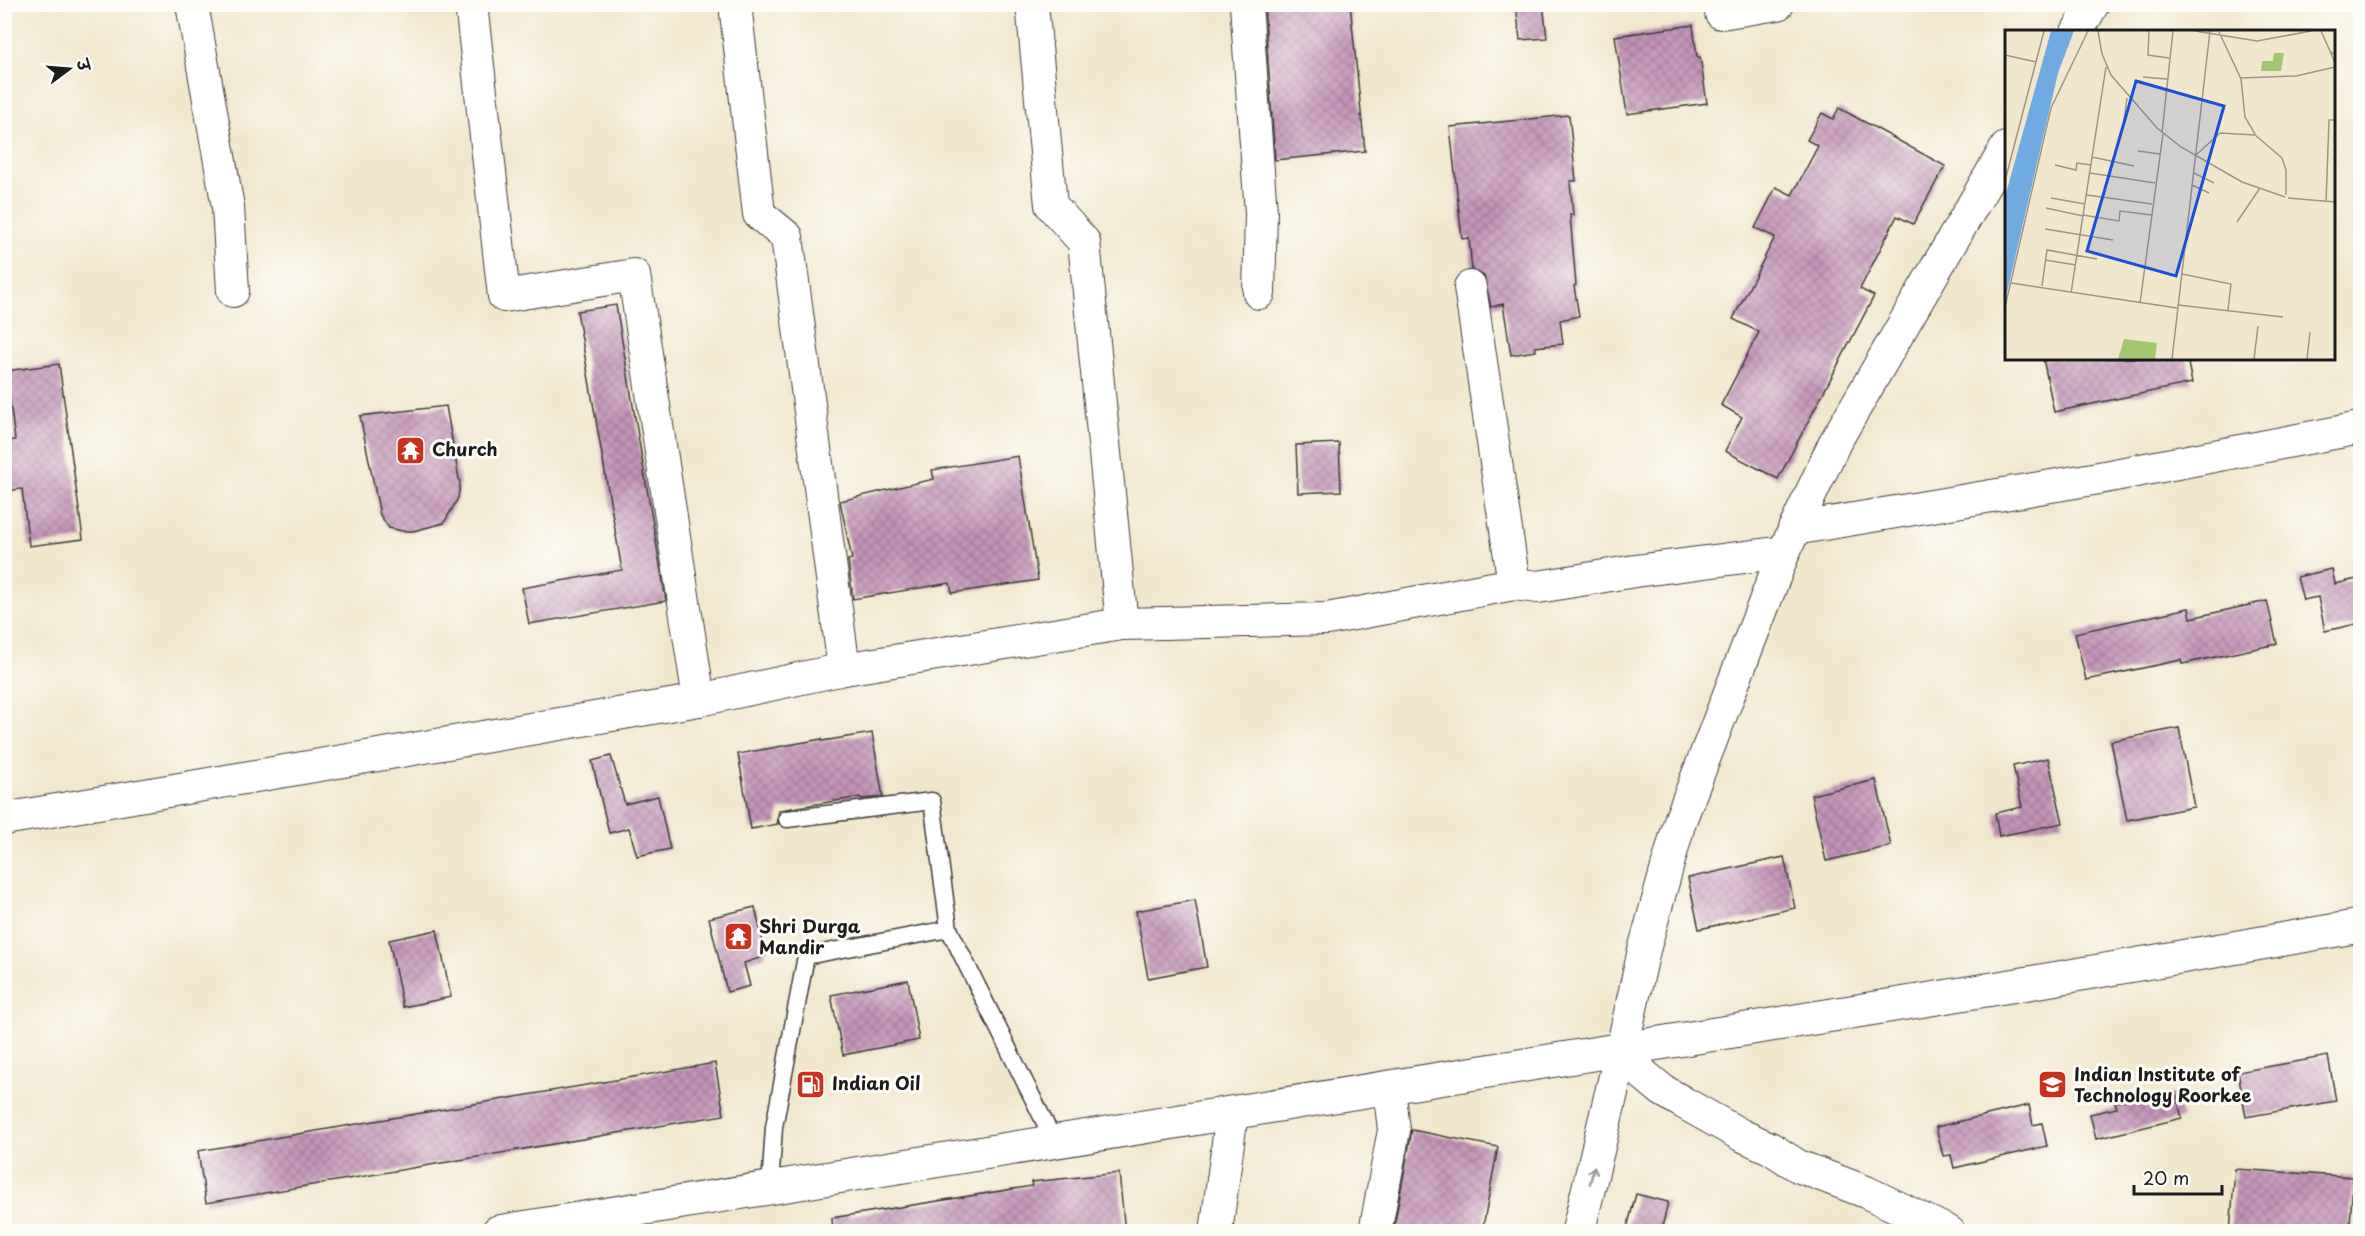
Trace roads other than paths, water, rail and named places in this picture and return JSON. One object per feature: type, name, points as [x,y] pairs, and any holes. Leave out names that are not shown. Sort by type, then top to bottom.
[{"type":"main road","points":[[498,1232],[2361,926]]},
{"type":"main road","points":[[1578,1232],[1622,1049]]},
{"type":"street","points":[[192,4],[228,207],[233,291]]},
{"type":"street","points":[[471,4],[504,296],[634,275],[699,700]]},
{"type":"street","points":[[735,4],[759,214],[787,237],[844,669]]},
{"type":"street","points":[[1032,4],[1051,205],[1084,242],[1122,624]]},
{"type":"street","points":[[1246,4],[1261,213],[1259,293]]},
{"type":"street","points":[[1721,13],[1778,4]]},
{"type":"street","points":[[2078,30],[2093,4]]},
{"type":"street","points":[[1948,1232],[1866,1192],[1798,1166],[1770,1148],[1703,1114],[1662,1090],[1622,1049],[1644,950],[1680,821],[1789,541],[1834,444],[2005,151]]},
{"type":"street","points":[[1470,287],[1514,584]]},
{"type":"street","points":[[4,819],[699,700],[844,669],[1122,624],[1327,619],[1514,584],[1538,587],[1635,571],[2087,480],[2361,428]]},
{"type":"street","points":[[1375,1232],[1394,1130],[1389,1087]]},
{"type":"street","points":[[1216,1232],[1232,1113]]},
{"type":"lane","points":[[787,819],[932,801],[949,929],[1054,1141]]},
{"type":"lane","points":[[770,1187],[774,1127],[806,956],[949,929]]},
{"type":"place","name":"Church","points":[[411,450]]},
{"type":"place","name":"Shri Durga Mandir","points":[[738,937]]},
{"type":"place","name":"Indian Oil","points":[[811,1084]]},
{"type":"place","name":"Indian Institute of Technology Roorkee","points":[[2053,1085]]}]
